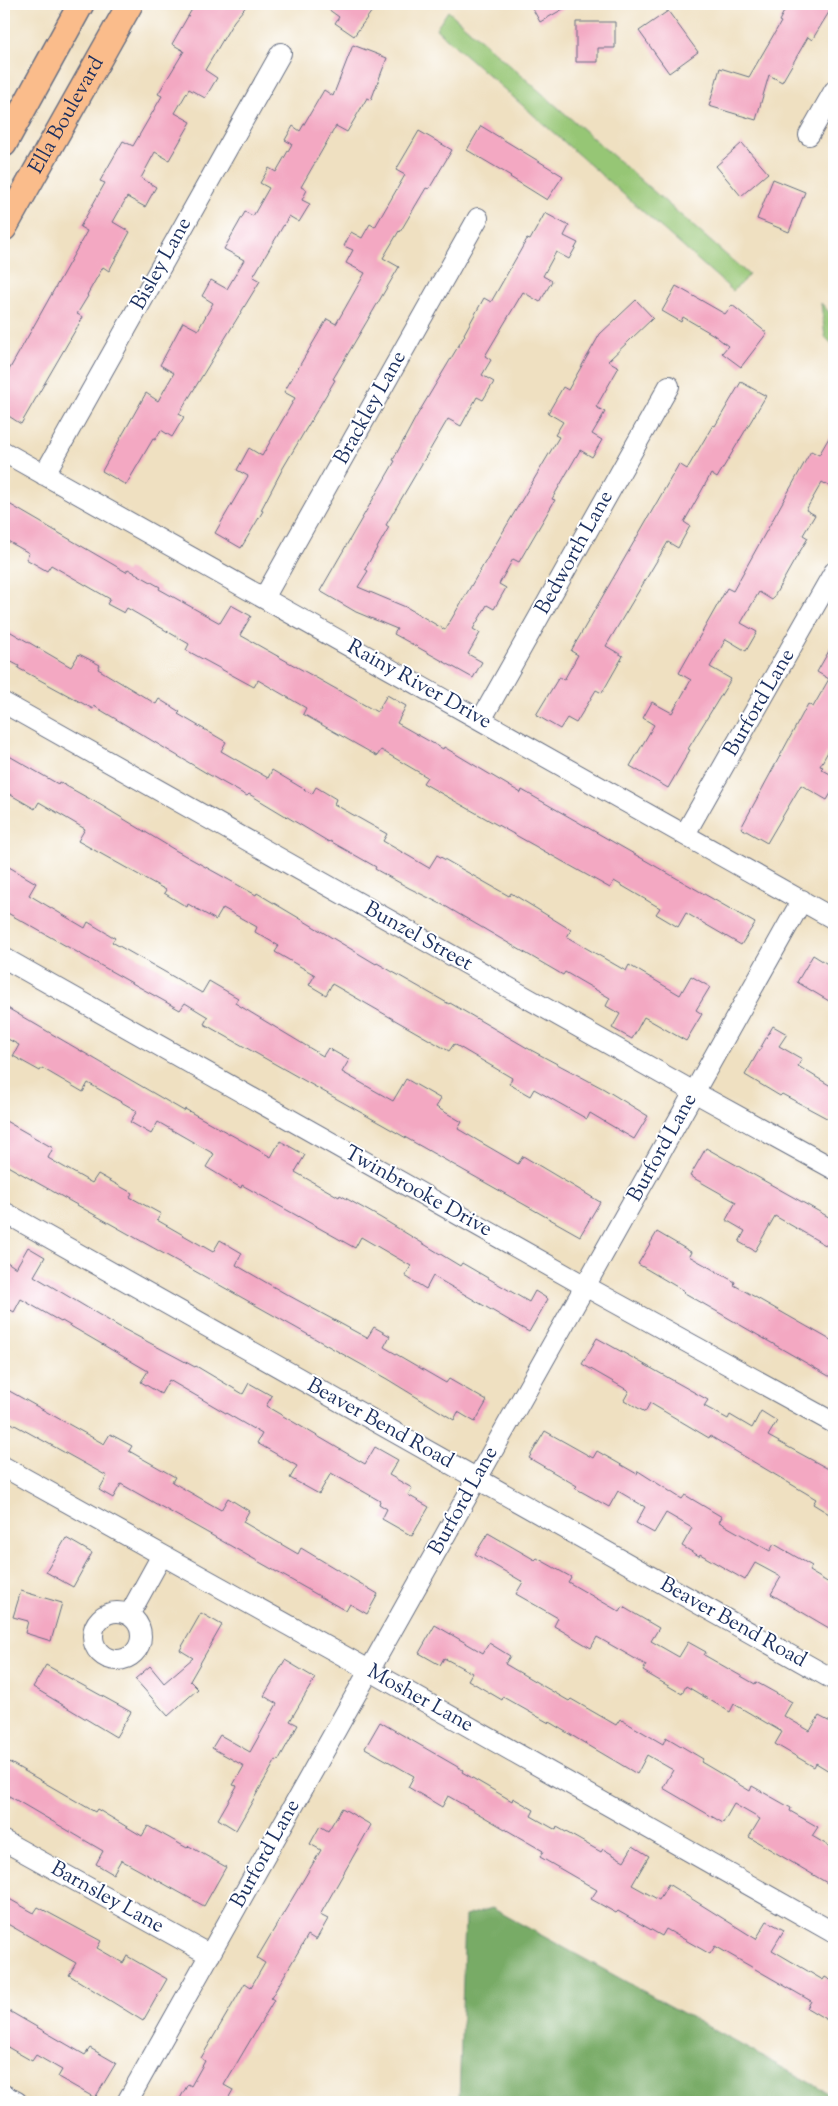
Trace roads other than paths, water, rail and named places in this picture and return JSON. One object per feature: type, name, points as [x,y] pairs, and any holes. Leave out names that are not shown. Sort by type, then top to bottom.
[{"type":"main road","name":"Ella Boulevard","points":[[4,144],[81,4]]},
{"type":"main road","name":"Ella Boulevard","points":[[4,228],[130,4]]},
{"type":"street","name":"Bisley Lane","points":[[44,475],[280,52]]},
{"type":"street","points":[[809,135],[834,91]]},
{"type":"street","name":"Brackley Lane","points":[[264,598],[478,218]]},
{"type":"street","name":"Bedworth Lane","points":[[481,720],[669,386]]},
{"type":"street","name":"Rainy River Drive","points":[[4,452],[834,918]]},
{"type":"street","name":"Burford Lane","points":[[685,834],[834,572]]},
{"type":"street","name":"Bunzel Street","points":[[4,703],[834,1169]]},
{"type":"street","name":"Burford Lane","points":[[127,2102],[802,900]]},
{"type":"street","name":"Twinbrooke Drive","points":[[4,958],[585,1286],[834,1423]]},
{"type":"street","name":"Beaver Bend Road","points":[[4,1212],[834,1680]]},
{"type":"street","name":"Mosher Lane","points":[[4,1467],[369,1670],[834,1933]]},
{"type":"street","points":[[129,1615],[162,1555]]},
{"type":"street","name":"Barnsley Lane","points":[[4,1840],[210,1955]]},
{"type":"street","points":[[4,2095],[17,2102]]}]
